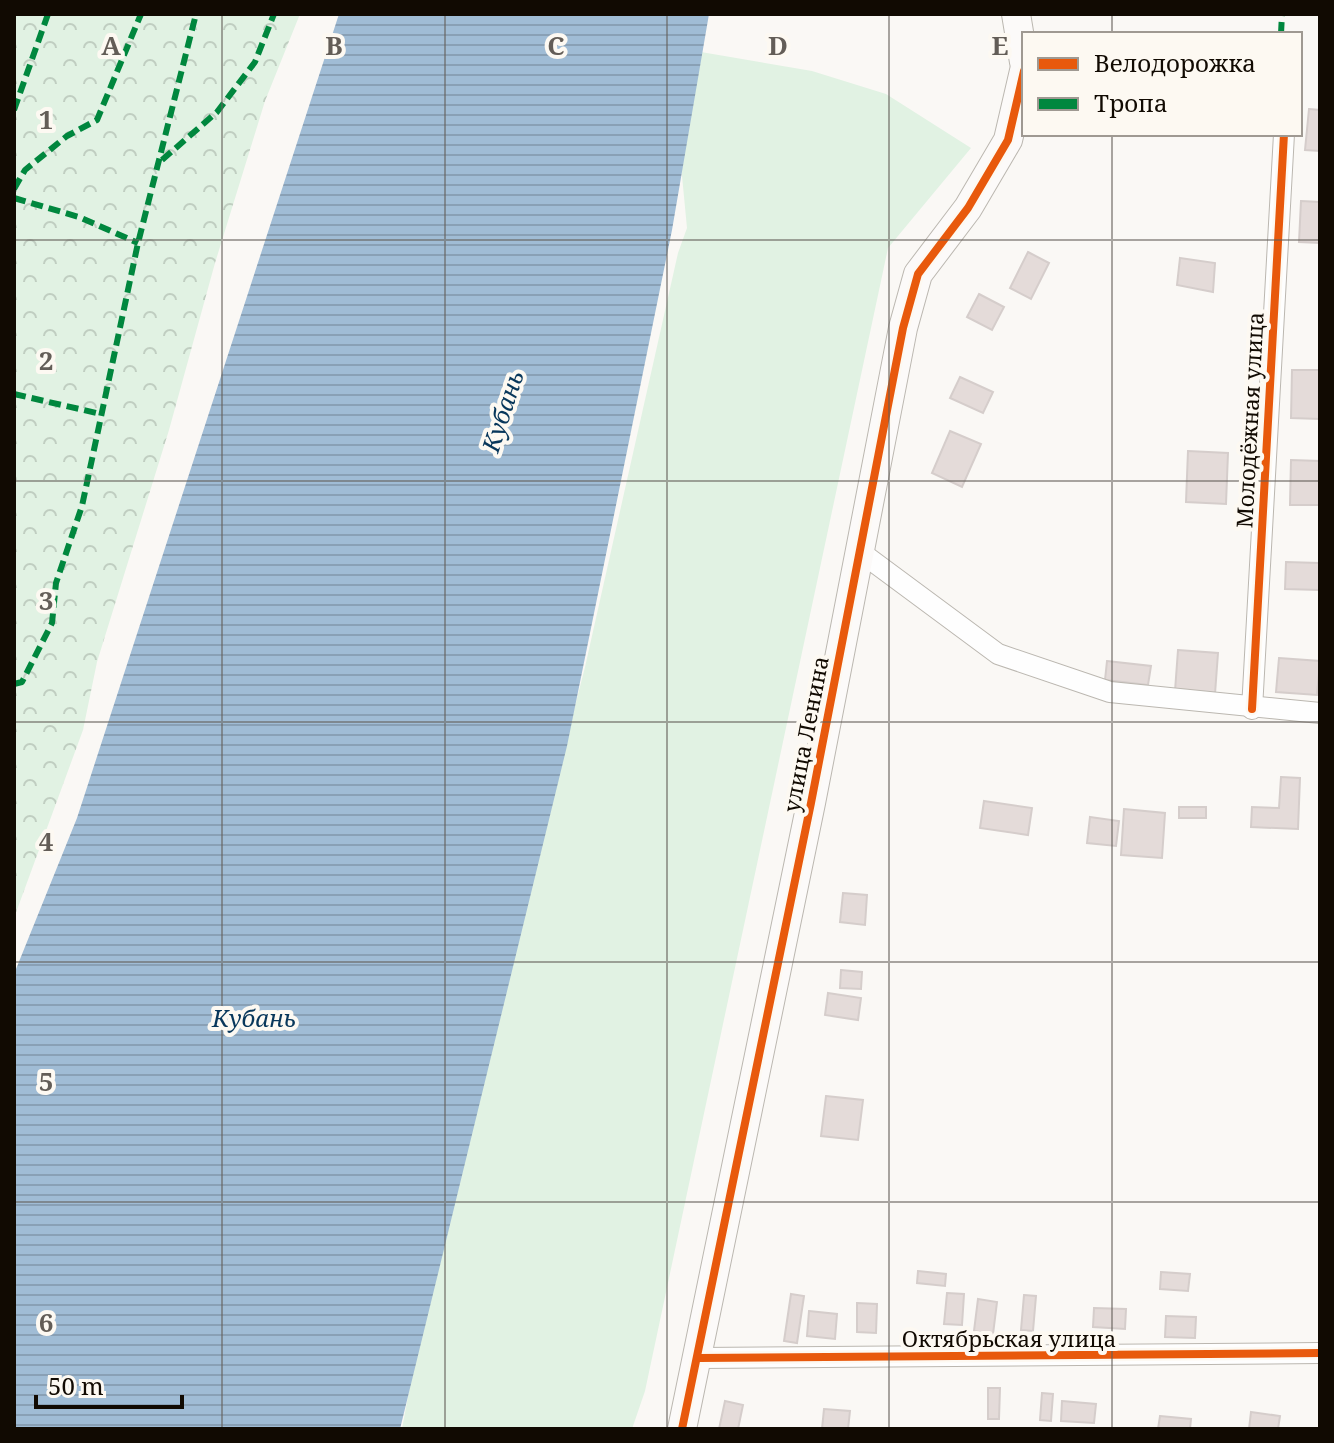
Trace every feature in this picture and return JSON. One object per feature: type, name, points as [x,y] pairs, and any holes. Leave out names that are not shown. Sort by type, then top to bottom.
[{"type":"street","name":"улица Ленина","points":[[682,1429],[699,1358],[903,328],[918,274],[968,208],[1008,140],[1022,80]]},
{"type":"street","name":"Молодёжная улица","points":[[1252,709],[1284,136]]},
{"type":"street","points":[[859,551],[998,654],[1110,692],[1252,709],[1320,713]]},
{"type":"street","name":"Октябрьская улица","points":[[699,1358],[1320,1353]]},
{"type":"green space","points":[[14,14],[300,14],[265,101],[215,263],[169,430],[97,662],[83,730],[14,918]]},
{"type":"green space","points":[[701,52],[812,71],[886,94],[971,148],[888,248],[645,1391],[632,1429],[402,1429],[433,1261],[585,667],[678,253],[687,228],[680,155]]},
{"type":"water","name":"Кубань","points":[[339,14],[709,14],[672,230],[567,746],[400,1429],[14,1429],[14,974],[77,818]]},
{"type":"building","points":[[1309,109],[1320,110],[1320,151],[1305,150]]},
{"type":"building","points":[[1301,201],[1320,202],[1320,243],[1299,242]]},
{"type":"building","points":[[1028,252],[1049,263],[1031,299],[1010,288]]},
{"type":"building","points":[[1180,258],[1215,263],[1213,292],[1177,285]]},
{"type":"building","points":[[979,294],[1004,307],[992,330],[967,317]]},
{"type":"building","points":[[1292,370],[1320,370],[1320,419],[1291,418]]},
{"type":"building","points":[[960,377],[993,392],[983,413],[950,398]]},
{"type":"building","points":[[950,431],[981,444],[962,487],[932,473]]},
{"type":"building","points":[[1188,451],[1228,453],[1226,504],[1186,502]]},
{"type":"building","points":[[1291,460],[1320,461],[1320,505],[1290,505]]},
{"type":"building","points":[[1286,562],[1319,563],[1319,590],[1285,589]]},
{"type":"building","points":[[1178,650],[1218,653],[1215,694],[1175,691]]},
{"type":"building","points":[[1279,658],[1320,661],[1317,695],[1276,692]]},
{"type":"building","points":[[1107,661],[1151,666],[1148,685],[1105,680]]},
{"type":"building","points":[[1281,777],[1300,778],[1298,829],[1251,827],[1252,807],[1279,808]]},
{"type":"building","points":[[984,801],[1032,808],[1028,835],[980,828]]},
{"type":"building","points":[[1179,807],[1206,807],[1206,818],[1179,818]]},
{"type":"building","points":[[1124,809],[1165,813],[1162,858],[1121,855]]},
{"type":"building","points":[[1090,817],[1119,821],[1116,846],[1087,843]]},
{"type":"building","points":[[843,893],[867,895],[865,925],[840,922]]},
{"type":"building","points":[[841,970],[862,972],[861,989],[840,988]]},
{"type":"building","points":[[828,993],[861,998],[858,1020],[825,1015]]},
{"type":"building","points":[[826,1096],[863,1100],[858,1140],[821,1136]]},
{"type":"building","points":[[918,1271],[946,1274],[945,1286],[917,1283]]},
{"type":"building","points":[[1161,1272],[1190,1274],[1188,1291],[1160,1289]]},
{"type":"building","points":[[947,1293],[964,1294],[962,1325],[944,1324]]},
{"type":"building","points":[[791,1294],[804,1296],[797,1343],[784,1341]]},
{"type":"building","points":[[1024,1295],[1036,1296],[1033,1331],[1021,1330]]},
{"type":"building","points":[[978,1299],[997,1302],[993,1334],[974,1331]]},
{"type":"building","points":[[857,1303],[877,1304],[876,1333],[857,1332]]},
{"type":"building","points":[[1094,1308],[1126,1309],[1125,1329],[1093,1327]]},
{"type":"building","points":[[809,1311],[837,1314],[835,1339],[807,1336]]},
{"type":"building","points":[[1166,1316],[1196,1317],[1195,1338],[1165,1337]]},
{"type":"building","points":[[988,1388],[1000,1388],[999,1419],[988,1419]]},
{"type":"building","points":[[1042,1393],[1053,1394],[1051,1421],[1040,1420]]},
{"type":"building","points":[[725,1401],[743,1405],[738,1429],[719,1429]]},
{"type":"building","points":[[1062,1401],[1096,1404],[1094,1423],[1061,1421]]},
{"type":"building","points":[[824,1409],[850,1411],[848,1429],[822,1429]]},
{"type":"building","points":[[1251,1412],[1280,1416],[1278,1429],[1249,1429]]},
{"type":"building","points":[[1160,1416],[1191,1419],[1190,1429],[1158,1429]]},
{"type":"marked path","points":[[14,110],[48,14]]},
{"type":"marked path","points":[[14,189],[25,170],[67,136],[97,120],[141,14]]},
{"type":"marked path","points":[[14,684],[22,682],[52,623],[56,583],[82,506],[138,243],[196,14]]},
{"type":"marked path","points":[[162,160],[217,112],[255,62],[274,14]]},
{"type":"marked path","points":[[1281,32],[1282,14]]},
{"type":"marked path","points":[[14,198],[79,217],[138,243]]},
{"type":"marked path","points":[[14,394],[101,414]]},
{"type":"cycle path","points":[[682,1429],[811,803],[903,328],[918,274],[968,208],[1008,140],[1022,80]]},
{"type":"cycle path","points":[[1252,709],[1284,136]]},
{"type":"cycle path","points":[[699,1358],[1320,1353]]}]
